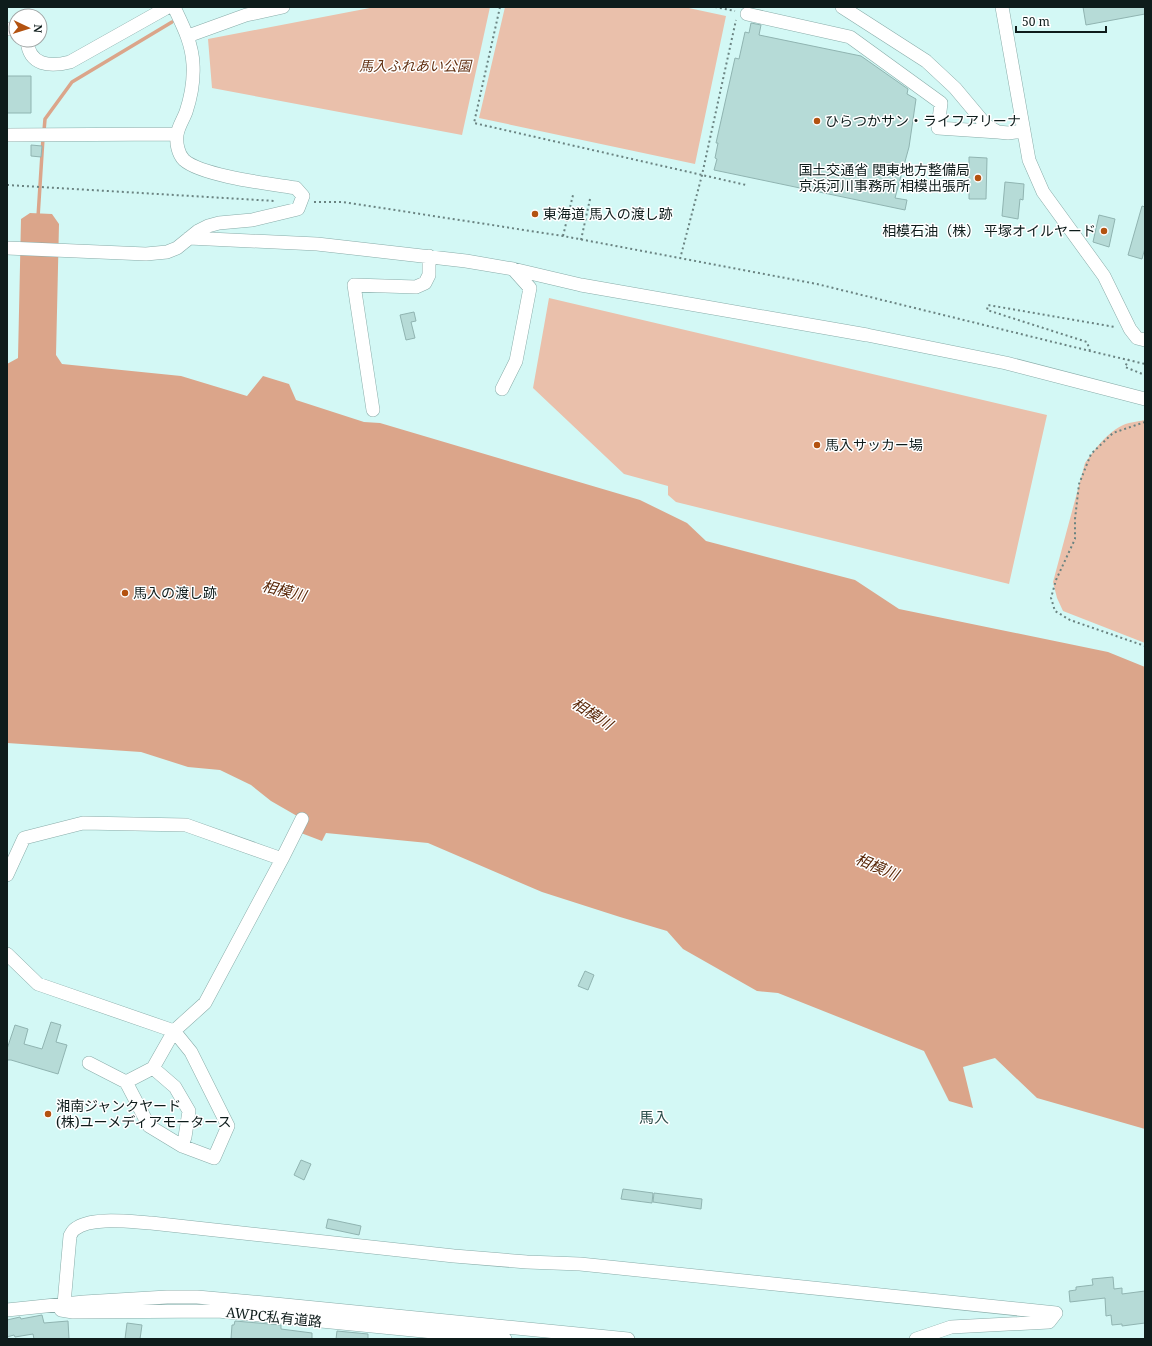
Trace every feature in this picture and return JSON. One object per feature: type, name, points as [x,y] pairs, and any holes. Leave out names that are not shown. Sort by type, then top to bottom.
[{"type":"street","points":[[29,48],[34,57],[42,64],[64,64],[168,7]]},
{"type":"street","points":[[9,248],[146,254],[167,252],[177,248],[198,231],[208,226],[219,223],[252,220],[298,209],[302,202],[303,196],[296,188],[220,174],[190,165],[181,156],[177,146],[177,134],[186,112],[194,76],[192,49],[188,36],[174,7]]},
{"type":"street","points":[[188,36],[246,15],[283,7]]},
{"type":"street","points":[[842,7],[926,61],[955,88],[986,125],[998,132]]},
{"type":"street","points":[[1002,7],[1029,160],[1043,192],[1104,276],[1130,329],[1137,338],[1145,340]]},
{"type":"street","points":[[742,13],[850,37],[941,103],[938,128],[1008,133],[1024,131]]},
{"type":"street","points":[[7,135],[177,134]]},
{"type":"street","points":[[189,238],[317,244],[466,260],[581,285],[867,335],[1006,362],[1145,399]]},
{"type":"street","points":[[373,410],[354,285],[416,287],[425,283],[429,275],[429,256]]},
{"type":"street","points":[[502,389],[516,361],[530,288],[513,269]]},
{"type":"street","points":[[126,1082],[153,1068],[174,1031],[205,1003],[302,819]]},
{"type":"street","points":[[7,875],[24,838],[83,823],[186,824],[282,859]]},
{"type":"street","points":[[7,954],[38,984],[174,1031],[191,1052],[228,1126],[214,1158],[182,1146],[149,1126],[126,1082],[89,1063]]},
{"type":"street","points":[[153,1068],[175,1087],[189,1111],[182,1146]]},
{"type":"street","points":[[64,1304],[70,1236],[76,1228],[87,1223],[105,1220],[151,1223],[454,1256],[527,1262],[580,1264],[1056,1313],[1049,1322],[951,1327],[916,1339]]},
{"type":"street","points":[[7,1310],[64,1304],[167,1297],[224,1299],[628,1339]]},
{"type":"street","name":"AWPC私有道路","points":[[42,1306],[73,1312],[218,1311],[505,1339]]},
{"type":"path","points":[[500,7],[474,124],[746,185]]},
{"type":"path","points":[[680,259],[742,13],[715,7]]},
{"type":"path","points":[[7,185],[278,201]]},
{"type":"path","points":[[563,236],[573,195]]},
{"type":"path","points":[[581,240],[590,199]]},
{"type":"path","points":[[302,202],[343,202],[563,236],[817,284],[1145,364]]},
{"type":"path","points":[[1090,351],[1087,342],[987,310],[988,305],[1130,329]]},
{"type":"path","points":[[1128,359],[1125,367],[1145,374]]},
{"type":"path","points":[[1145,422],[1113,433],[1090,454],[1079,484],[1075,519],[1075,539],[1056,580],[1051,598],[1055,611],[1070,620],[1145,646]]},
{"type":"green space","name":"馬入ふれあい公園","points":[[375,7],[490,7],[462,135],[212,88],[208,39]]},
{"type":"green space","name":"馬入ふれあい公園","points":[[505,7],[684,7],[726,16],[695,164],[479,118]]},
{"type":"green space","name":"馬入サッカー場","points":[[549,298],[1047,415],[1009,584],[676,502],[668,495],[668,486],[624,474],[533,388]]},
{"type":"green space","points":[[1145,420],[1145,643],[1063,611],[1057,598],[1053,582],[1085,463],[1104,439],[1116,429],[1129,423]]},
{"type":"water","name":"相模川","points":[[30,213],[52,214],[59,224],[56,355],[62,364],[181,376],[247,396],[263,376],[289,384],[296,400],[364,422],[380,423],[640,500],[687,523],[706,541],[855,580],[899,609],[1108,652],[1145,667],[1145,1129],[1037,1098],[995,1058],[963,1067],[973,1108],[949,1101],[924,1051],[778,993],[757,991],[683,949],[667,931],[542,892],[428,843],[326,833],[322,841],[301,833],[304,820],[271,801],[251,785],[220,770],[188,767],[141,752],[7,743],[7,364],[18,358],[21,219]]},
{"type":"building","points":[[1083,7],[1145,7],[1145,14],[1086,25]]},
{"type":"building","name":"ひらつかサン・ライフアリーナ","points":[[751,23],[761,25],[759,35],[861,56],[908,89],[907,94],[916,99],[909,147],[895,198],[907,200],[905,210],[714,170],[717,159],[715,158],[718,143],[716,143],[735,58],[739,59],[745,32],[749,33]]},
{"type":"building","points":[[7,76],[31,76],[31,113],[7,113]]},
{"type":"building","points":[[31,145],[42,146],[41,157],[31,156]]},
{"type":"building","name":"国土交通省 関東地方整備局 京浜河川事務所 相模出張所","points":[[969,157],[987,158],[986,199],[969,199]]},
{"type":"building","points":[[1005,182],[1024,184],[1023,200],[1020,199],[1018,219],[1002,216]]},
{"type":"building","points":[[1142,206],[1145,207],[1145,248],[1142,259],[1128,255]]},
{"type":"building","name":"相模石油（株） 平塚オイルヤード","points":[[1099,215],[1115,219],[1109,247],[1093,242]]},
{"type":"building","points":[[414,312],[416,321],[411,322],[415,338],[406,340],[400,315]]},
{"type":"building","points":[[585,971],[594,975],[588,990],[578,986]]},
{"type":"building","points":[[51,1022],[61,1025],[56,1042],[67,1045],[58,1074],[7,1060],[7,1049],[15,1025],[28,1029],[24,1044],[42,1049]]},
{"type":"building","points":[[301,1160],[311,1164],[304,1180],[294,1175]]},
{"type":"building","points":[[623,1189],[653,1193],[652,1203],[621,1199]]},
{"type":"building","points":[[654,1193],[702,1199],[701,1209],[653,1202]]},
{"type":"building","points":[[328,1219],[361,1226],[359,1235],[326,1228]]},
{"type":"building","points":[[1113,1277],[1114,1289],[1122,1288],[1122,1294],[1145,1291],[1145,1323],[1122,1326],[1122,1324],[1112,1325],[1111,1315],[1106,1316],[1105,1298],[1070,1302],[1069,1291],[1076,1290],[1076,1287],[1093,1285],[1092,1279]]},
{"type":"building","points":[[42,1315],[44,1323],[68,1321],[69,1339],[34,1339],[33,1334],[7,1337],[7,1320]]},
{"type":"building","points":[[235,1321],[281,1325],[281,1329],[312,1333],[312,1339],[231,1339],[232,1325],[234,1325]]},
{"type":"building","points":[[127,1323],[142,1325],[140,1339],[125,1339]]},
{"type":"building","points":[[337,1331],[368,1334],[368,1339],[336,1339]]},
{"type":"waterway","points":[[44,131],[45,119],[72,82],[172,22]]},
{"type":"waterway","points":[[38,217],[43,138]]},
{"type":"place","name":"ひらつかサン・ライフアリーナ","points":[[817,121]]},
{"type":"place","name":"国土交通省 関東地方整備局 京浜河川事務所 相模出張所","points":[[978,178]]},
{"type":"place","name":"東海道 馬入の渡し跡","points":[[535,214]]},
{"type":"place","name":"相模石油（株） 平塚オイルヤード","points":[[1104,231]]},
{"type":"place","name":"馬入サッカー場","points":[[817,445]]},
{"type":"place","name":"馬入の渡し跡","points":[[125,593]]},
{"type":"place","name":"湘南ジャンクヤード (株)ユーメディアモータース","points":[[48,1114]]},
{"type":"district","name":"馬入","points":[[654,1118]]}]
